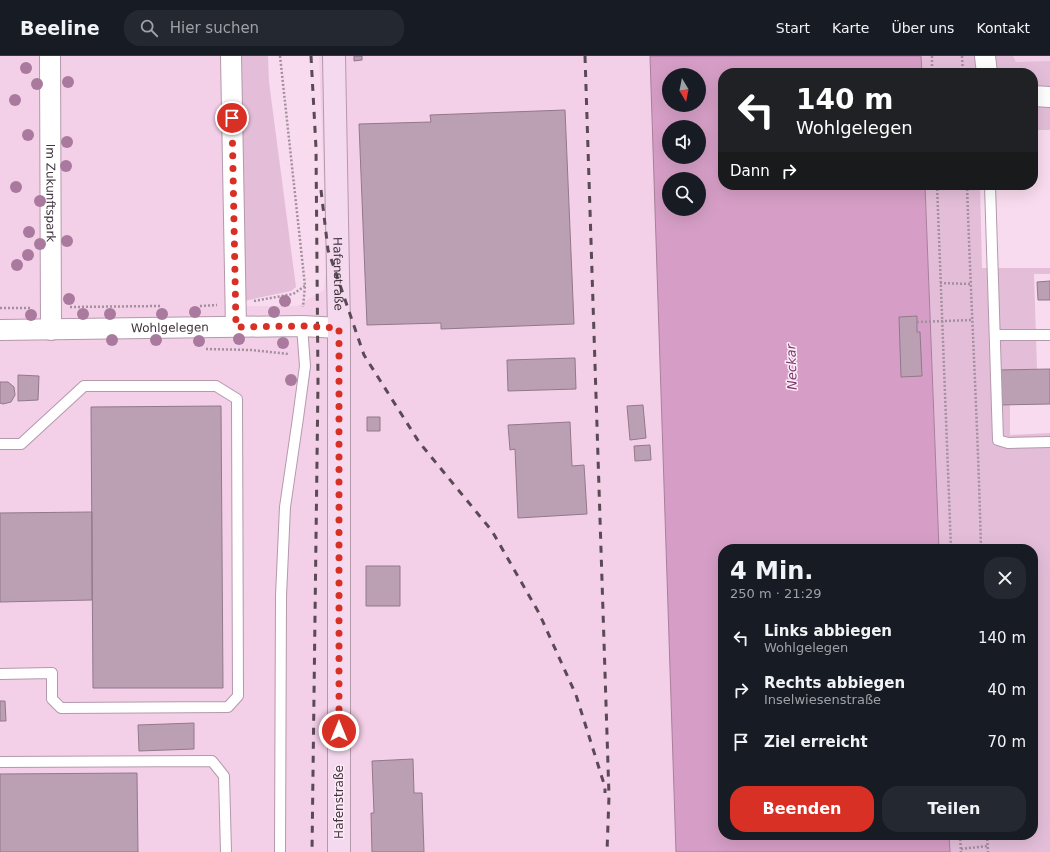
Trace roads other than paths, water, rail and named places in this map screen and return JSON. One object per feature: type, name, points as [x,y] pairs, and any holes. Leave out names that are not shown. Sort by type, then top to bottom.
[{"type":"main road","name":"Hafenstraße","points":[[334,56],[339,328],[339,852]]},
{"type":"street","name":"Im Zukunftspark","points":[[50,56],[51,330]]},
{"type":"street","points":[[231,56],[236,327]]},
{"type":"street","points":[[985,56],[986,68]]},
{"type":"street","points":[[1038,96],[1050,96]]},
{"type":"street","name":"Wohlgelegen","points":[[0,330],[302,326],[339,328]]},
{"type":"lane","points":[[990,190],[998,440],[1008,443],[1050,442]]},
{"type":"lane","points":[[280,852],[281,596],[285,507],[305,366],[302,326]]},
{"type":"lane","points":[[995,335],[1050,335]]},
{"type":"lane","points":[[0,444],[21,444],[84,386],[216,386],[236,399],[238,696],[228,707],[61,708],[52,699],[52,674],[0,674]]},
{"type":"lane","points":[[0,762],[212,761],[224,776],[226,852]]},
{"type":"water","name":"Neckar","points":[[650,56],[921,56],[922,68],[718,68],[718,190],[925,190],[939,544],[718,544],[718,840],[949,840],[950,852],[676,852]]},
{"type":"railway","points":[[311,56],[316,148],[318,382],[312,852]]},
{"type":"railway","points":[[585,56],[609,796],[607,852]]},
{"type":"railway","points":[[321,190],[328,250],[364,355],[419,442],[492,531],[539,613],[576,695],[605,787],[605,793]]}]
